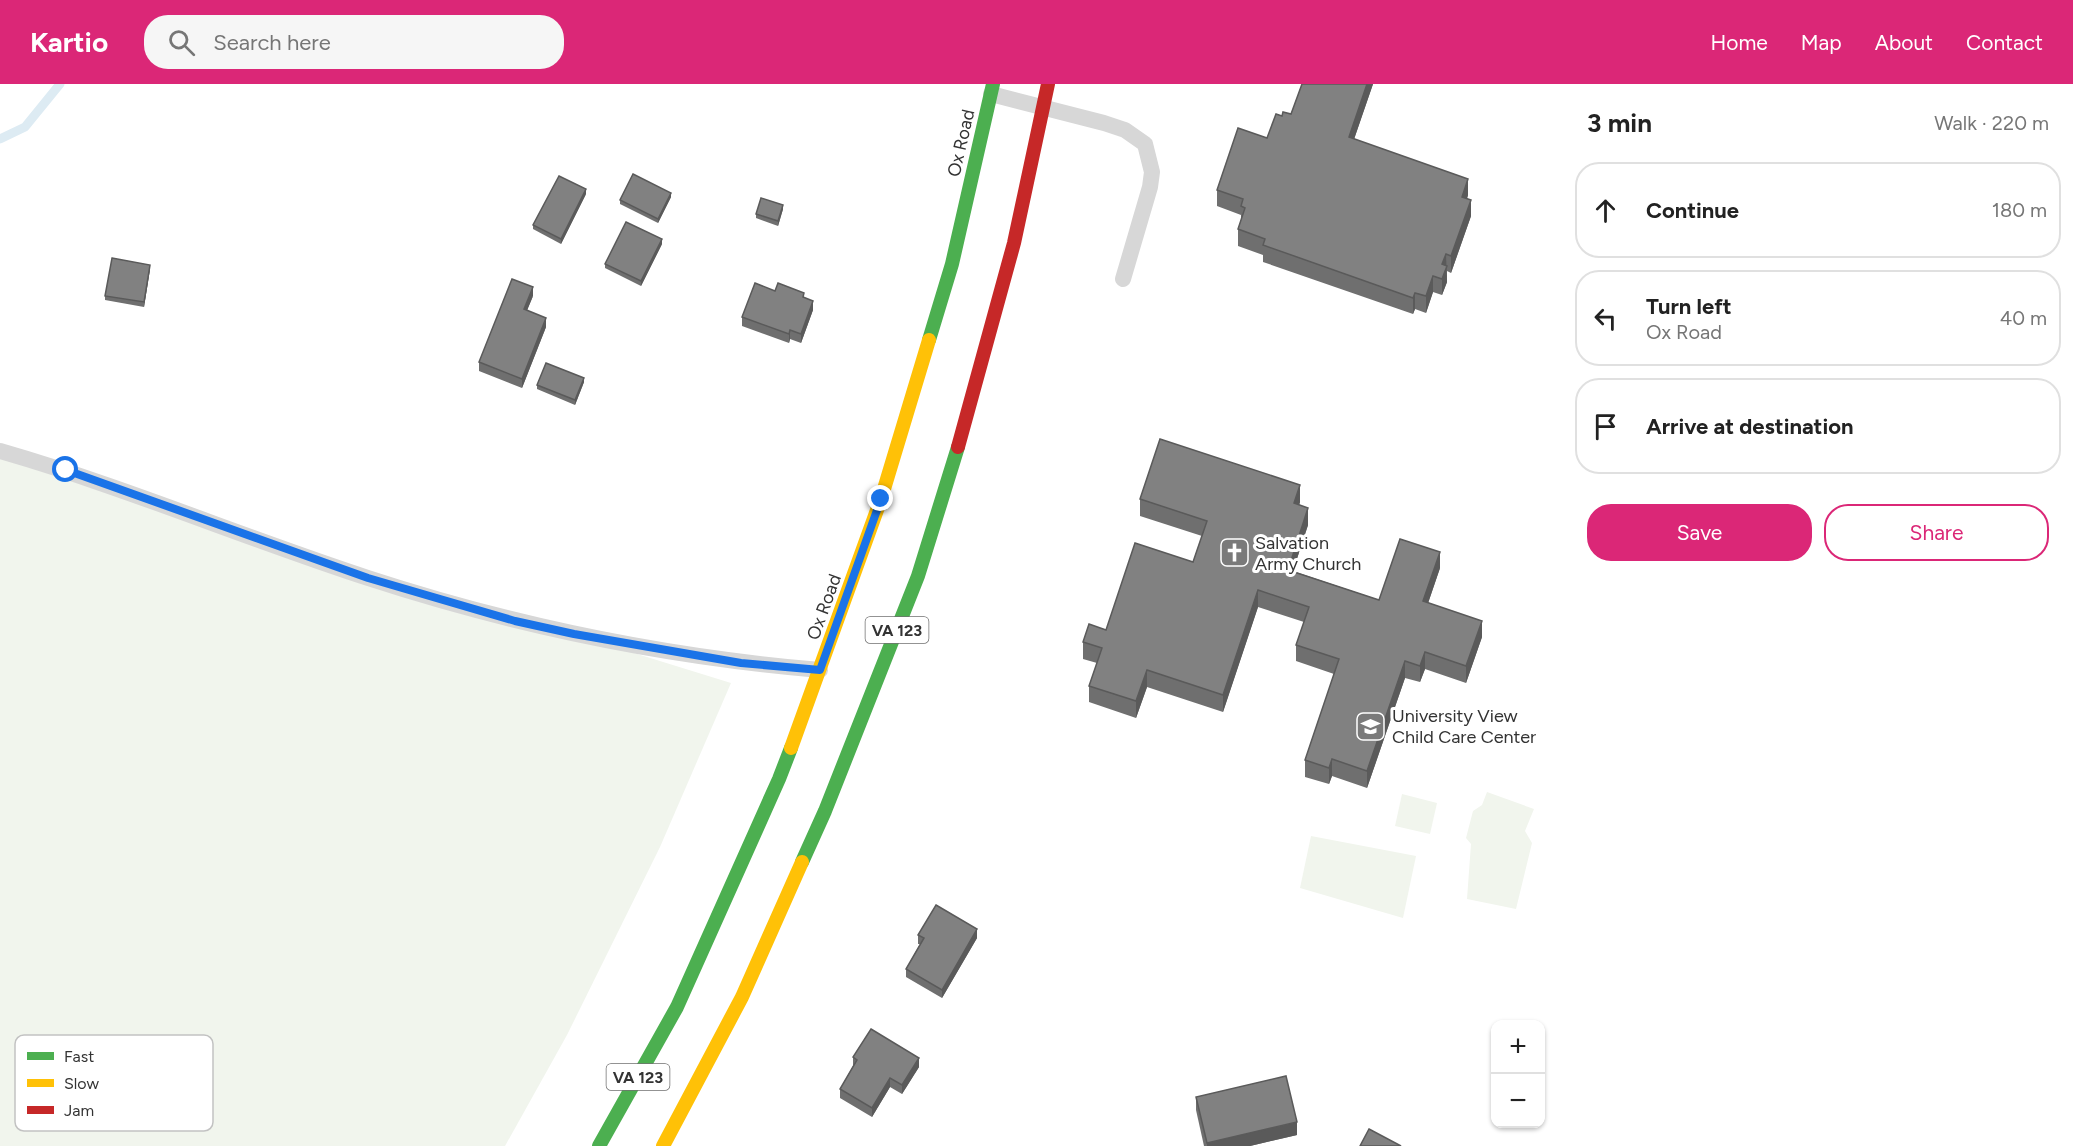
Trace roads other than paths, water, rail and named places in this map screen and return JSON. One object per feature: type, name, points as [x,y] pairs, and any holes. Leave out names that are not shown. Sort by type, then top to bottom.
[{"type":"main road","name":"VA 123","points":[[663,1146],[742,997],[825,811],[918,576],[982,361],[1014,243],[1048,84]]},
{"type":"main road","name":"Ox Road","points":[[599,1146],[677,1007],[779,779],[820,670],[881,499],[952,264],[992,89]]},
{"type":"lane","points":[[992,89],[1044,107],[1114,126],[1125,130],[1145,144],[1152,172],[1150,187],[1124,279]]},
{"type":"lane","points":[[0,451],[66,470],[368,578],[515,621],[574,634],[741,663],[820,670]]},
{"type":"waterway","points":[[0,139],[25,127],[60,84]]},
{"type":"place","name":"Salvation Army Church","points":[[1234,553]]},
{"type":"place","name":"University View Child Care Center","points":[[1371,726]]}]
